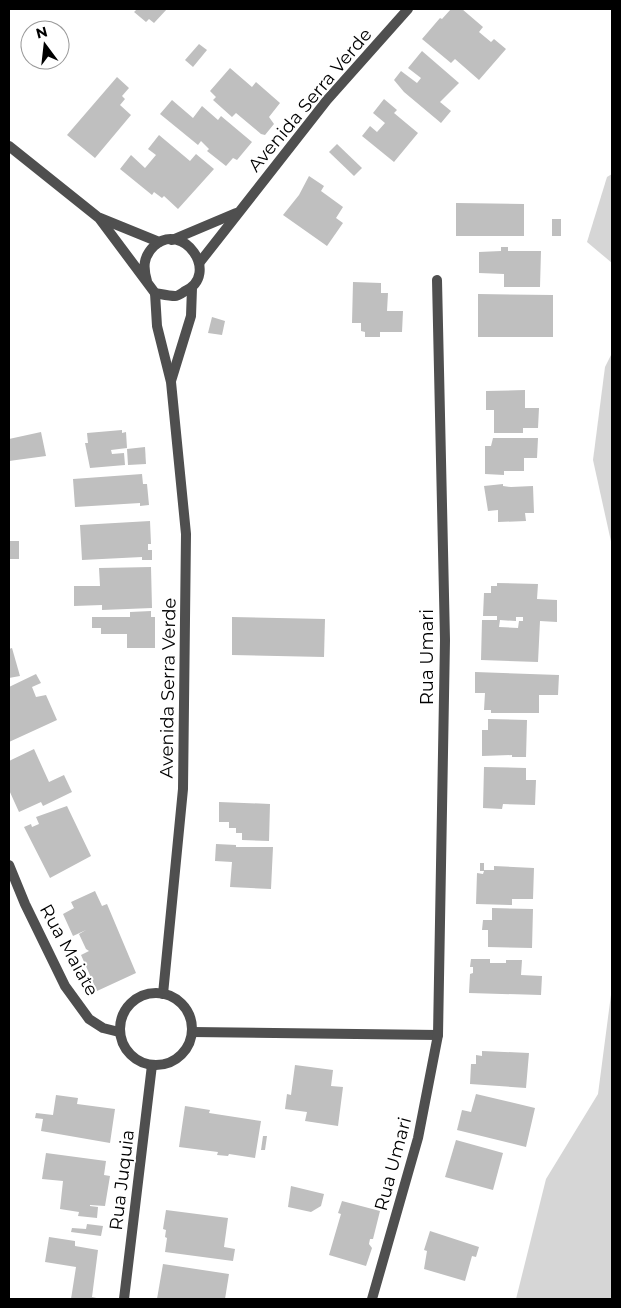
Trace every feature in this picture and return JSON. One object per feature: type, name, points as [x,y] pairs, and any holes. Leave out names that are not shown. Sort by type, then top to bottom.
[{"type":"street","name":"Avenida Serra Verde","points":[[200,262],[237,212],[327,100],[408,9]]},
{"type":"street","points":[[9,146],[99,218],[155,293],[176,296],[192,288],[199,276],[200,262],[194,250],[185,242],[172,240],[159,242],[99,218]]},
{"type":"street","name":"Avenida Serra Verde","points":[[172,240],[237,212]]},
{"type":"street","points":[[146,281],[143,267],[148,253],[159,242]]},
{"type":"street","name":"Rua Umari","points":[[372,1299],[418,1138],[438,1035],[445,640],[437,280]]},
{"type":"street","name":"Avenida Serra Verde","points":[[171,382],[191,316],[192,288]]},
{"type":"street","name":"Avenida Serra Verde","points":[[155,293],[157,326],[171,382],[186,534],[183,789],[163,994]]},
{"type":"street","name":"Rua Maiate","points":[[9,865],[25,904],[65,986],[89,1019],[103,1028],[119,1032]]},
{"type":"street","points":[[150,994],[163,994],[175,999],[184,1008],[190,1019],[192,1032],[188,1046],[179,1057],[166,1064],[152,1066],[136,1060],[124,1048],[119,1032],[121,1019],[127,1007],[137,999],[150,994]]},
{"type":"street","points":[[192,1032],[438,1035]]},
{"type":"street","name":"Rua Juquia","points":[[124,1299],[152,1066]]},
{"type":"shaded area","points":[[612,174],[612,263],[587,242],[607,177]]},
{"type":"shaded area","points":[[612,353],[612,546],[593,460],[605,367]]},
{"type":"shaded area","points":[[612,987],[612,1299],[516,1299],[546,1179],[598,1094]]},
{"type":"building","points":[[137,9],[167,9],[154,23],[149,19],[146,22],[134,12]]},
{"type":"building","points":[[451,9],[462,9],[483,27],[479,32],[491,42],[494,39],[506,49],[479,80],[455,59],[451,63],[422,39],[440,18],[442,19]]},
{"type":"building","points":[[199,44],[207,50],[193,67],[185,60]]},
{"type":"building","points":[[422,51],[459,83],[440,102],[451,111],[441,123],[404,92],[394,80],[401,71],[417,83],[421,78],[408,68]]},
{"type":"building","points":[[230,68],[252,87],[256,82],[280,103],[269,117],[274,124],[265,135],[261,134],[236,113],[232,117],[213,100],[216,97],[210,91]]},
{"type":"building","points":[[117,77],[129,88],[122,96],[125,99],[120,105],[131,115],[95,158],[67,135]]},
{"type":"building","points":[[384,99],[397,110],[394,113],[418,133],[394,162],[362,136],[370,126],[377,132],[385,123],[373,113]]},
{"type":"building","points":[[172,100],[193,118],[202,106],[218,120],[221,116],[252,142],[237,160],[233,158],[226,166],[207,151],[209,149],[201,141],[198,145],[160,114]]},
{"type":"building","points":[[159,135],[190,161],[196,154],[214,169],[178,209],[164,196],[162,198],[154,192],[152,195],[120,169],[131,155],[145,168],[156,155],[148,149]]},
{"type":"building","points":[[337,144],[362,168],[354,176],[329,152]]},
{"type":"building","points":[[309,176],[324,186],[321,191],[343,207],[336,218],[343,223],[327,246],[283,215],[299,195]]},
{"type":"building","points":[[456,203],[524,204],[524,236],[456,236]]},
{"type":"building","points":[[552,219],[561,219],[561,236],[552,236]]},
{"type":"building","points":[[501,247],[508,247],[508,251],[541,251],[540,287],[504,287],[504,274],[479,273],[479,252],[501,251]]},
{"type":"building","points":[[353,282],[381,283],[381,293],[388,293],[387,311],[403,311],[402,332],[380,332],[380,337],[365,337],[365,332],[361,331],[361,323],[352,323]]},
{"type":"building","points":[[478,294],[553,295],[553,337],[478,337]]},
{"type":"building","points":[[212,317],[225,321],[222,335],[208,333]]},
{"type":"building","points":[[525,390],[525,408],[539,408],[538,428],[523,428],[523,433],[494,433],[494,410],[486,410],[486,391]]},
{"type":"building","points":[[122,430],[122,433],[126,432],[127,448],[111,450],[112,454],[124,453],[125,465],[90,468],[85,443],[88,443],[87,433]]},
{"type":"building","points":[[41,432],[46,456],[9,461],[9,439]]},
{"type":"building","points":[[493,438],[538,438],[537,458],[524,458],[524,471],[504,471],[504,475],[485,474],[485,446],[491,446]]},
{"type":"building","points":[[145,447],[146,464],[128,465],[127,449]]},
{"type":"building","points":[[142,474],[143,484],[147,484],[149,505],[140,506],[140,503],[75,507],[73,479]]},
{"type":"building","points":[[503,484],[503,486],[511,487],[533,486],[534,513],[525,513],[526,521],[498,522],[498,510],[488,511],[484,486]]},
{"type":"building","points":[[150,521],[151,544],[148,544],[148,550],[152,550],[152,560],[142,560],[142,557],[82,560],[80,525]]},
{"type":"building","points":[[9,541],[19,541],[19,559],[9,559]]},
{"type":"building","points":[[151,567],[152,608],[102,610],[102,605],[74,606],[74,586],[100,586],[99,568]]},
{"type":"building","points":[[497,583],[538,584],[537,599],[557,600],[557,622],[540,621],[538,662],[481,660],[482,620],[497,620],[497,616],[483,616],[484,593],[491,593],[491,586],[497,586]],"holes":[[[516,617],[523,617],[523,621],[519,621],[518,628],[499,627],[500,620],[516,621]]]},
{"type":"building","points":[[151,611],[151,617],[155,617],[155,648],[127,648],[127,634],[101,634],[101,628],[92,628],[92,617],[130,617],[130,612]]},
{"type":"building","points":[[232,617],[325,619],[324,657],[232,655]]},
{"type":"building","points":[[12,648],[20,676],[9,678],[9,649]]},
{"type":"building","points":[[475,672],[559,675],[558,695],[539,695],[539,713],[491,713],[491,710],[484,710],[485,693],[475,693]]},
{"type":"building","points":[[36,674],[41,683],[32,687],[36,697],[46,695],[57,720],[9,742],[9,687]]},
{"type":"building","points":[[488,719],[527,720],[526,757],[512,757],[512,755],[482,756],[482,730],[488,730]]},
{"type":"building","points":[[34,749],[49,782],[64,775],[72,792],[43,806],[41,802],[19,812],[9,790],[9,761]]},
{"type":"building","points":[[484,767],[526,768],[526,780],[536,780],[535,805],[503,804],[502,809],[483,808]]},
{"type":"building","points":[[219,802],[270,804],[269,841],[242,840],[242,833],[236,833],[236,828],[229,828],[229,822],[219,822]]},
{"type":"building","points":[[67,806],[91,856],[50,878],[24,827],[31,824],[32,827],[39,824],[36,817]]},
{"type":"building","points":[[216,844],[236,845],[236,847],[273,847],[271,889],[230,887],[232,862],[215,861]]},
{"type":"building","points":[[480,863],[484,863],[484,870],[494,870],[494,866],[534,868],[533,899],[512,899],[512,905],[476,904],[477,873],[483,874],[484,871],[480,871]]},
{"type":"building","points":[[95,891],[102,906],[107,904],[136,973],[97,991],[81,955],[89,951],[86,949],[79,934],[86,930],[73,936],[63,914],[74,908],[71,902]]},
{"type":"building","points":[[492,908],[533,909],[532,948],[488,947],[488,930],[482,930],[483,920],[492,920]]},
{"type":"building","points":[[471,959],[490,959],[490,963],[522,960],[521,975],[542,976],[541,995],[469,993],[470,974],[473,973],[473,967],[470,967]]},
{"type":"building","points":[[482,1051],[529,1053],[526,1088],[470,1084],[471,1064],[476,1064],[476,1055],[482,1056]]},
{"type":"building","points":[[295,1065],[333,1070],[331,1086],[343,1087],[338,1126],[305,1121],[307,1112],[285,1109],[287,1094],[291,1095]]},
{"type":"building","points":[[476,1094],[535,1108],[526,1147],[457,1130],[462,1110],[471,1112]]},
{"type":"building","points":[[56,1095],[78,1098],[77,1104],[115,1109],[110,1143],[41,1131],[43,1119],[35,1118],[36,1113],[53,1115]]},
{"type":"building","points":[[185,1106],[210,1110],[209,1113],[261,1121],[255,1158],[229,1154],[228,1156],[217,1155],[218,1152],[179,1147]]},
{"type":"building","points":[[263,1136],[267,1136],[265,1150],[261,1150]]},
{"type":"building","points":[[456,1140],[503,1153],[493,1190],[445,1177]]},
{"type":"building","points":[[46,1153],[106,1161],[104,1175],[110,1176],[105,1206],[90,1205],[98,1207],[97,1218],[78,1216],[79,1212],[60,1209],[63,1181],[42,1179]]},
{"type":"building","points":[[291,1186],[324,1194],[321,1206],[311,1212],[288,1207]]},
{"type":"building","points":[[342,1201],[380,1211],[373,1239],[370,1239],[369,1244],[372,1248],[366,1266],[329,1255],[341,1214],[338,1213]]},
{"type":"building","points":[[166,1210],[228,1218],[224,1247],[235,1249],[233,1261],[165,1252],[167,1238],[165,1237],[166,1230],[163,1229]]},
{"type":"building","points":[[87,1224],[103,1226],[101,1236],[71,1232],[72,1228],[86,1229]]},
{"type":"building","points":[[430,1231],[479,1247],[476,1257],[472,1256],[465,1281],[424,1269],[427,1251],[424,1250]]},
{"type":"building","points":[[49,1237],[75,1241],[75,1246],[98,1250],[92,1297],[101,1299],[71,1299],[76,1267],[45,1262]]},
{"type":"building","points":[[163,1264],[229,1274],[225,1299],[157,1299]]}]
